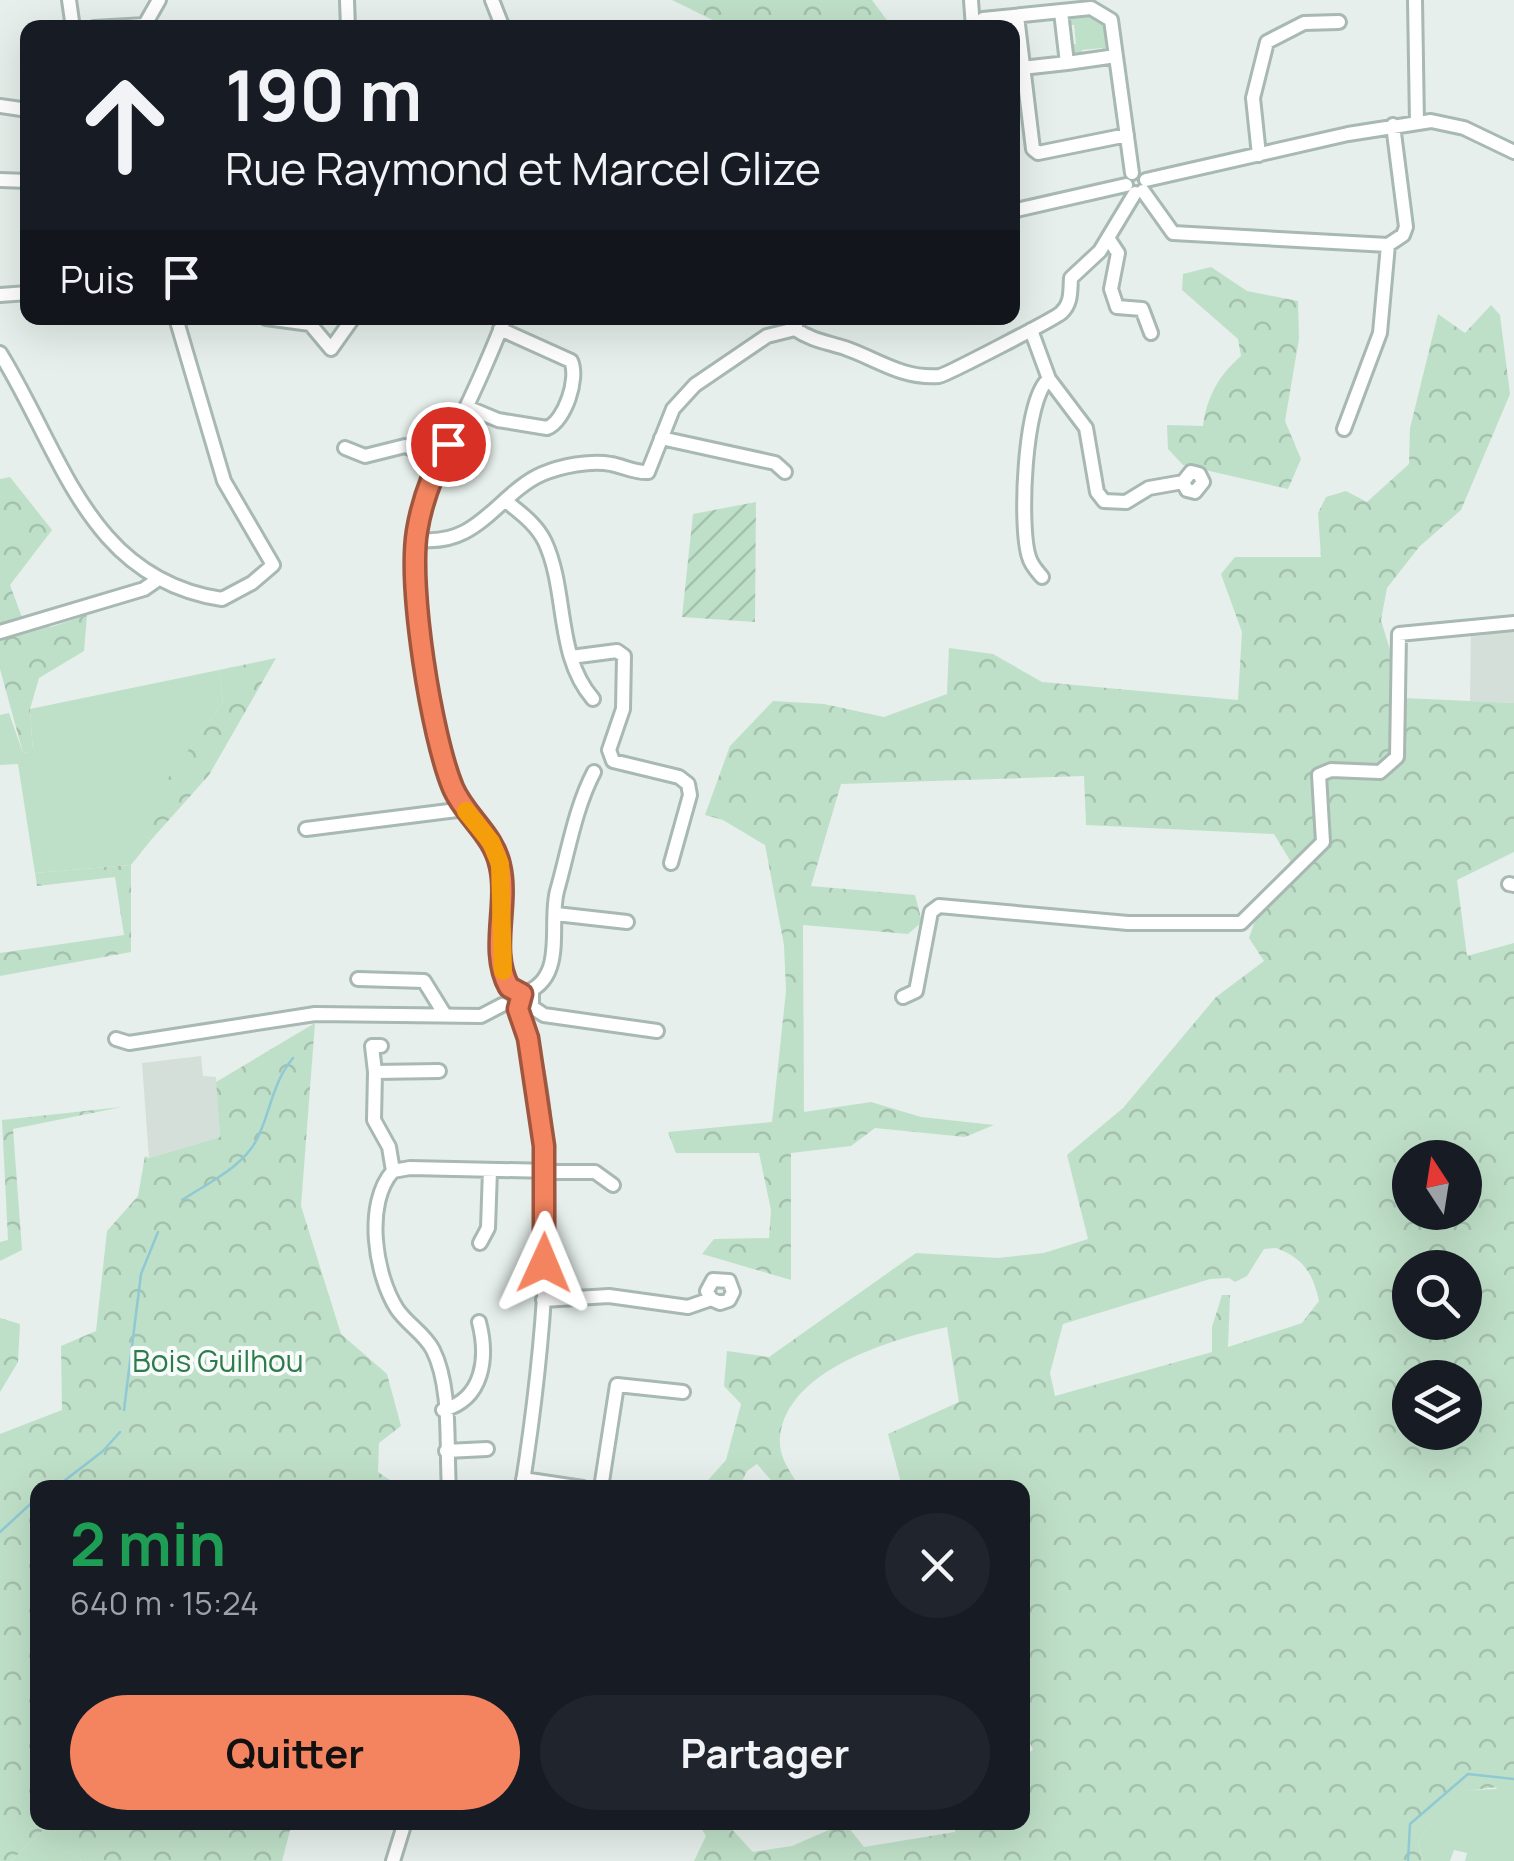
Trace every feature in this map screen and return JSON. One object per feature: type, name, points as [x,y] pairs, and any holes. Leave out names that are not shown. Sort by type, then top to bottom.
[{"type":"street","points":[[1415,0],[1417,123]]},
{"type":"street","points":[[995,20],[1090,8],[1111,20],[1136,184],[1173,233],[1388,245],[1404,235],[1406,227],[1393,126]]},
{"type":"street","points":[[1062,12],[1067,63]]},
{"type":"street","points":[[1017,16],[1017,20]]},
{"type":"street","points":[[1259,155],[1253,98],[1267,42],[1304,22],[1339,22]]},
{"type":"street","points":[[1020,47],[1029,141],[1038,153],[1127,135]]},
{"type":"street","points":[[1022,68],[1116,56]]},
{"type":"street","points":[[1020,209],[1417,123],[1448,123],[1514,152]]},
{"type":"street","points":[[799,325],[810,339],[847,349],[881,367],[924,376],[952,373],[1060,314],[1070,302],[1071,278],[1108,238],[1136,184]]},
{"type":"street","points":[[1108,238],[1118,253],[1111,289],[1117,307],[1142,309],[1151,333]]},
{"type":"street","points":[[1344,429],[1380,333],[1388,245]]},
{"type":"street","points":[[0,352],[89,516],[111,542],[156,580],[222,599],[252,583],[273,565],[224,481],[178,325]]},
{"type":"street","points":[[311,325],[331,349],[349,325]]},
{"type":"street","points":[[501,325],[440,459],[416,540],[432,711],[452,786],[464,809],[491,842],[500,864],[502,967],[509,987]]},
{"type":"street","points":[[466,406],[498,420],[546,428],[559,419],[575,374],[571,361],[506,325]]},
{"type":"street","points":[[416,540],[452,537],[489,518],[532,480],[558,469],[608,463],[648,472],[673,410],[695,384],[767,336],[792,325]]},
{"type":"street","points":[[1030,330],[1049,379],[1086,428],[1097,492],[1104,502],[1126,502],[1149,488],[1183,482]]},
{"type":"street","points":[[1042,577],[1028,554],[1025,518],[1036,398],[1049,379]]},
{"type":"street","points":[[661,438],[775,463],[785,472]]},
{"type":"street","points":[[345,448],[365,456],[405,446],[440,459]]},
{"type":"street","points":[[508,502],[544,541],[572,657],[581,684],[594,699]]},
{"type":"street","points":[[0,632],[144,589],[156,580]]},
{"type":"street","points":[[903,997],[916,991],[932,912],[939,906],[1128,923],[1241,923],[1323,842],[1319,775],[1331,770],[1380,772],[1398,757],[1399,634],[1514,622]]},
{"type":"street","points":[[572,657],[618,652],[624,656],[623,709],[610,756],[618,765],[679,776],[688,784],[690,796],[672,863]]},
{"type":"street","points":[[523,1480],[540,1365],[546,1172],[533,1066],[518,1009],[527,992],[546,976],[552,962],[557,891],[575,823],[594,772]]},
{"type":"street","points":[[306,829],[464,809]]},
{"type":"street","points":[[556,914],[627,922]]},
{"type":"street","points":[[358,979],[424,981],[445,1015]]},
{"type":"street","points":[[509,987],[527,992]]},
{"type":"street","points":[[502,1006],[500,994],[509,987]]},
{"type":"street","points":[[527,992],[534,1010],[544,1015],[656,1032]]},
{"type":"street","points":[[116,1039],[129,1043],[315,1014],[481,1016],[502,1006],[518,1009]]},
{"type":"street","points":[[381,1046],[372,1046],[374,1120],[389,1148],[393,1171],[377,1196],[379,1250],[387,1288],[398,1310],[432,1349],[443,1410],[448,1480]]},
{"type":"street","points":[[374,1072],[439,1071]]},
{"type":"street","points":[[480,1243],[488,1228],[490,1170]]},
{"type":"street","points":[[393,1171],[596,1172],[613,1185]]},
{"type":"street","points":[[543,1300],[609,1296],[688,1308],[711,1299]]},
{"type":"street","points":[[443,1410],[458,1406],[484,1371],[485,1345],[479,1322]]},
{"type":"street","points":[[602,1480],[617,1385],[683,1392]]},
{"type":"street","points":[[446,1452],[487,1449]]},
{"type":"street","points":[[393,1861],[402,1830]]},
{"type":"shaded area","points":[[1514,617],[1514,703],[1470,701],[1471,622]]},
{"type":"shaded area","points":[[201,1056],[203,1076],[216,1077],[220,1137],[149,1158],[142,1063]]},
{"type":"green space","points":[[672,0],[872,0],[887,20],[713,20]]},
{"type":"green space","points":[[1095,14],[1106,24],[1110,54],[1103,55],[1102,48],[1082,50],[1083,57],[1076,57],[1069,45],[1076,44],[1074,25],[1066,25],[1065,17]]},
{"type":"green space","points":[[1211,267],[1247,291],[1298,301],[1299,339],[1285,421],[1301,459],[1288,489],[1183,465],[1168,449],[1167,425],[1203,426],[1215,387],[1241,356],[1238,339],[1182,290],[1183,274]]},
{"type":"green space","points":[[1491,305],[1500,315],[1510,394],[1461,510],[1419,547],[1387,588],[1381,620],[1404,698],[1514,703],[1514,852],[1457,880],[1467,956],[1514,943],[1514,1785],[1457,1792],[1418,1841],[1423,1861],[694,1861],[706,1836],[702,1830],[733,1830],[753,1852],[792,1846],[829,1830],[851,1830],[864,1847],[955,1830],[1030,1830],[1030,1480],[900,1480],[888,1434],[959,1402],[947,1327],[872,1349],[822,1375],[801,1393],[787,1413],[780,1437],[781,1451],[796,1480],[771,1480],[757,1464],[742,1480],[708,1480],[726,1460],[741,1404],[724,1386],[727,1351],[769,1357],[916,1253],[998,1258],[1044,1253],[1088,1239],[1067,1155],[1123,1108],[1216,997],[1264,961],[1249,938],[1259,909],[1297,872],[1274,834],[1086,825],[1084,776],[841,784],[811,886],[915,895],[922,922],[908,934],[803,925],[804,1112],[871,1102],[921,1117],[994,1125],[965,1137],[875,1128],[851,1146],[791,1153],[791,1280],[702,1254],[714,1239],[769,1238],[771,1210],[759,1153],[676,1153],[668,1132],[772,1122],[786,991],[784,945],[765,845],[723,820],[705,815],[730,746],[773,701],[824,704],[884,717],[947,694],[949,648],[993,654],[1042,682],[1238,700],[1242,632],[1221,574],[1235,557],[1321,557],[1318,513],[1326,497],[1346,491],[1367,502],[1409,464],[1410,428],[1438,314],[1465,333]],"holes":[[[1264,1249],[1285,1252],[1310,1275],[1319,1301],[1302,1323],[1228,1347],[1230,1295],[1222,1295],[1212,1327],[1212,1352],[1055,1396],[1050,1373],[1063,1324],[1210,1279],[1229,1278],[1235,1282],[1247,1276]]]},
{"type":"green space","points":[[10,477],[52,530],[10,585],[23,620],[51,627],[87,615],[84,651],[39,678],[30,709],[33,751],[23,753],[0,669],[0,479]]},
{"type":"green space","points":[[756,502],[755,622],[682,617],[693,514]]},
{"type":"green space","points":[[276,658],[209,775],[151,840],[132,828],[223,702],[219,670]]},
{"type":"green space","points":[[219,670],[223,702],[133,828],[151,840],[131,865],[35,873],[18,764],[0,765],[0,715],[9,713],[23,753],[33,751],[30,709]]},
{"type":"green space","points":[[131,865],[131,952],[0,976],[0,953],[124,935],[115,877],[37,886],[35,873]]},
{"type":"green space","name":"Bois Guilhou","points":[[315,1023],[301,1206],[341,1334],[387,1374],[401,1426],[379,1443],[378,1472],[390,1480],[30,1480],[30,1830],[43,1830],[11,1861],[0,1861],[0,1434],[62,1410],[61,1346],[96,1331],[107,1231],[138,1196],[145,1156],[220,1137],[216,1082]]},
{"type":"green space","points":[[122,1107],[13,1129],[22,1250],[0,1261],[0,1242],[8,1240],[2,1120]]},
{"type":"green space","points":[[0,1318],[20,1324],[18,1362],[0,1392]]},
{"type":"green space","points":[[1502,1783],[1514,1785],[1514,1861],[1465,1861],[1467,1853],[1454,1850],[1450,1861],[1423,1861],[1418,1841],[1457,1791],[1495,1789]]},
{"type":"green space","points":[[43,1830],[57,1833],[81,1861],[11,1861]]},
{"type":"green space","name":"Bois Guilhou","points":[[43,1830],[290,1830],[282,1861],[81,1861],[57,1834]]},
{"type":"waterway","points":[[182,1200],[224,1174],[251,1149],[280,1077],[293,1058]]},
{"type":"waterway","points":[[124,1410],[141,1274],[158,1232]]},
{"type":"waterway","points":[[65,1480],[103,1451],[120,1432]]},
{"type":"waterway","points":[[0,1532],[30,1504]]},
{"type":"waterway","points":[[1408,1861],[1410,1824],[1468,1774],[1514,1779]]},
{"type":"slow traffic","points":[[466,811],[491,842],[500,864],[503,971]]},
{"type":"route","points":[[448,444],[430,482],[416,540],[429,694],[452,786],[464,809],[491,842],[500,864],[502,967],[509,987],[522,994],[523,1002],[518,1009],[525,1024],[542,1120],[546,1172],[544,1263]]}]
